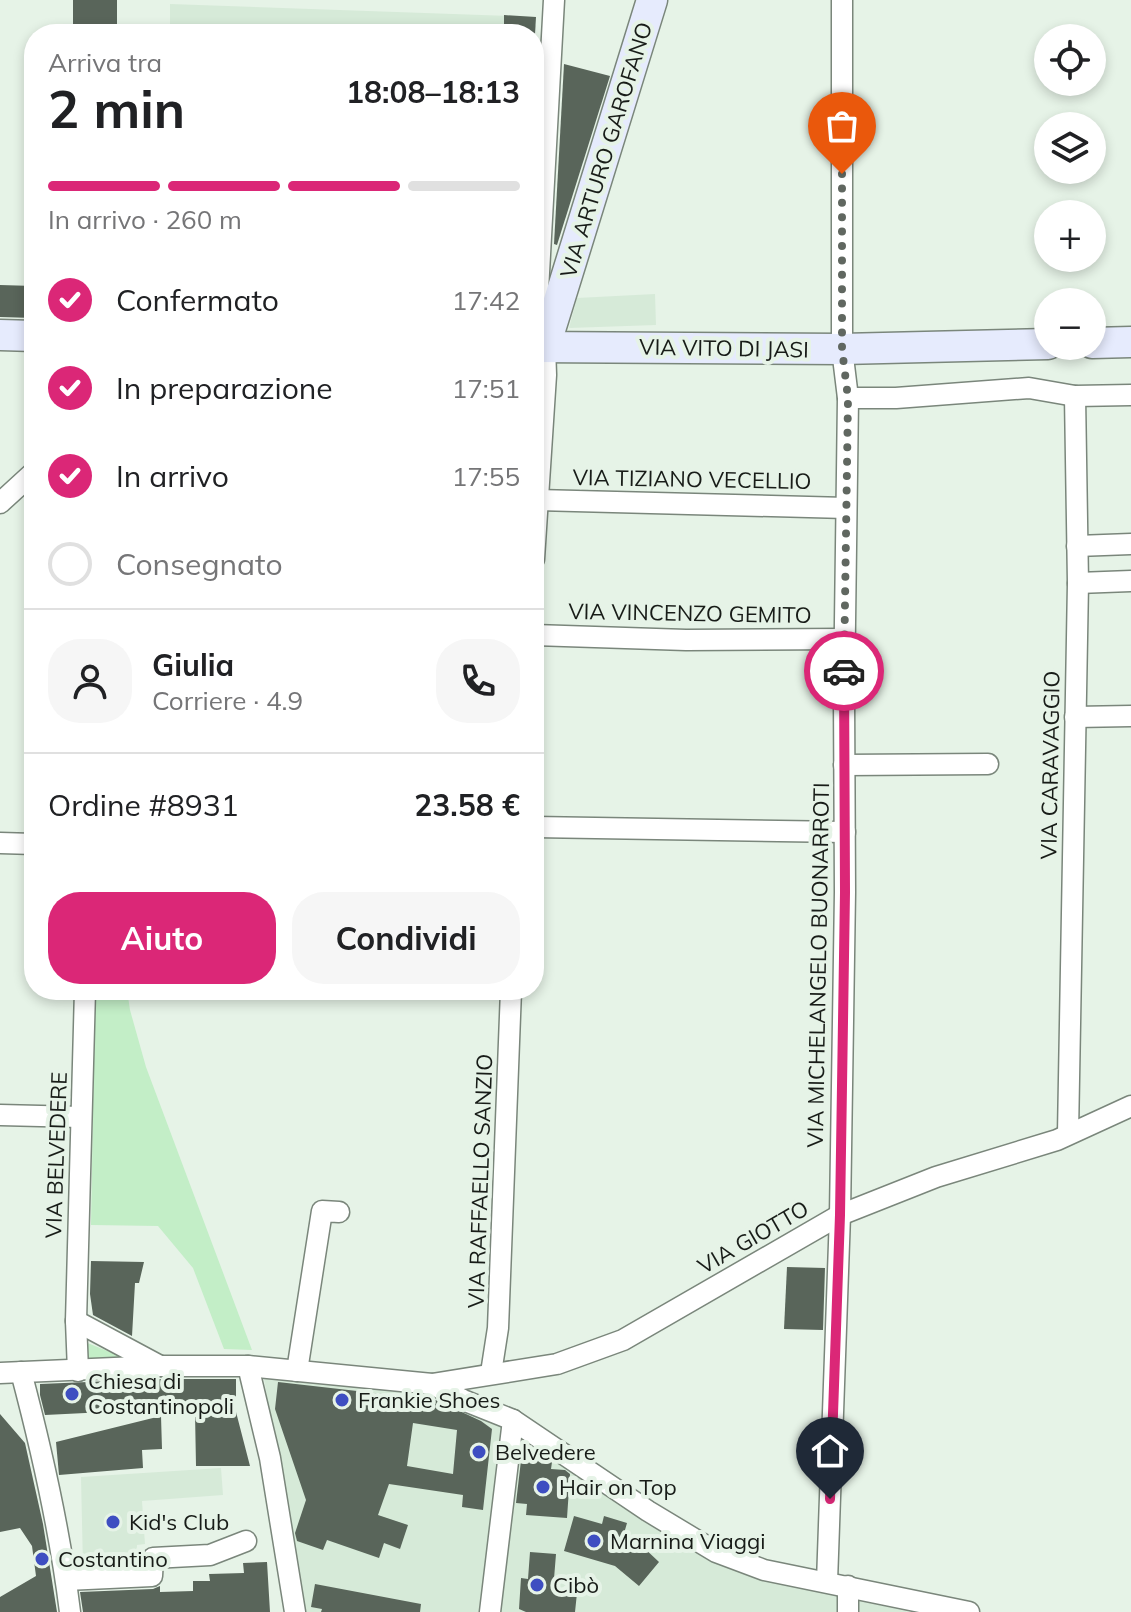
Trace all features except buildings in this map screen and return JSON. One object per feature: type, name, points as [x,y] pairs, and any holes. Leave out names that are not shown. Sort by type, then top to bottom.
[{"type":"street","points":[[544,192],[554,0]]},
{"type":"street","name":"VIA ARTURO GAROFANO","points":[[544,333],[572,257],[652,0]]},
{"type":"street","name":"VIA MICHELANGELO BUONARROTI","points":[[827,1582],[840,1215],[845,832],[848,398],[842,349],[842,0]]},
{"type":"street","points":[[544,250],[572,257]]},
{"type":"street","points":[[0,335],[24,336]]},
{"type":"street","points":[[1106,343],[1131,342]]},
{"type":"street","name":"VIA VITO DI JASI","points":[[544,346],[842,349],[1034,344]]},
{"type":"street","points":[[544,367],[544,403]]},
{"type":"street","points":[[848,398],[896,398],[1029,388],[1075,396],[1131,395]]},
{"type":"street","name":"VIA CARAVAGGIO","points":[[1068,1134],[1078,583],[1075,396]]},
{"type":"street","points":[[0,503],[24,481]]},
{"type":"street","name":"VIA TIZIANO VECELLIO","points":[[544,500],[846,508]]},
{"type":"street","points":[[1077,546],[1131,544]]},
{"type":"street","points":[[1078,583],[1131,581]]},
{"type":"street","name":"VIA VINCENZO GEMITO","points":[[544,635],[686,640],[845,639]]},
{"type":"street","points":[[1075,717],[1131,716]]},
{"type":"street","points":[[844,765],[988,764]]},
{"type":"street","points":[[544,827],[845,832]]},
{"type":"street","points":[[0,843],[24,844]]},
{"type":"street","name":"VIA BELVEDERE","points":[[78,1371],[76,1321],[85,1000]]},
{"type":"street","name":"VIA RAFFAELLO SANZIO","points":[[491,1373],[498,1328],[511,1000]]},
{"type":"street","name":"VIA GIOTTO","points":[[432,1384],[557,1364],[623,1340],[840,1215],[936,1177],[1068,1134],[1131,1106]]},
{"type":"street","points":[[0,1115],[81,1117]]},
{"type":"street","points":[[297,1371],[322,1211],[339,1212]]},
{"type":"street","points":[[76,1321],[160,1366]]},
{"type":"street","points":[[70,1612],[39,1440],[10,1373],[160,1366],[248,1366],[432,1384],[513,1420],[648,1511],[716,1552],[764,1570],[969,1612]]},
{"type":"street","points":[[248,1366],[270,1458],[295,1612]]},
{"type":"street","points":[[490,1612],[513,1420]]},
{"type":"street","points":[[66,1580],[152,1576],[153,1558],[210,1555],[246,1541]]},
{"type":"street","points":[[848,1586],[848,1612]]},
{"type":"shaded area","points":[[170,4],[536,17],[536,24],[170,24]]},
{"type":"shaded area","points":[[655,294],[656,325],[569,328],[577,298]]},
{"type":"shaded area","points":[[263,1372],[458,1401],[799,1587],[910,1612],[301,1612]]},
{"type":"shaded area","name":"Kid's Club","points":[[221,1468],[223,1495],[142,1501],[145,1544],[137,1545],[136,1563],[83,1567],[81,1477]]},
{"type":"green space","points":[[95,1000],[128,1000],[146,1067],[252,1350],[224,1349],[193,1268],[158,1226],[91,1225]]},
{"type":"green space","points":[[85,1342],[135,1362],[85,1367]]},
{"type":"way so far","points":[[842,174],[842,349],[848,398],[844,671]]},
{"type":"place","name":"Chiesa di Costantinopoli","points":[[72,1394]]},
{"type":"place","name":"Frankie Shoes","points":[[342,1400]]},
{"type":"place","name":"Belvedere","points":[[479,1452]]},
{"type":"place","name":"Hair on Top","points":[[543,1487]]},
{"type":"place","name":"Kid's Club","points":[[113,1522]]},
{"type":"place","name":"Marnina Viaggi","points":[[594,1541]]},
{"type":"place","name":"Costantino","points":[[42,1559]]},
{"type":"place","name":"Cibò","points":[[537,1585]]},
{"type":"route","points":[[830,1499],[840,1215],[845,892],[844,671]]}]
